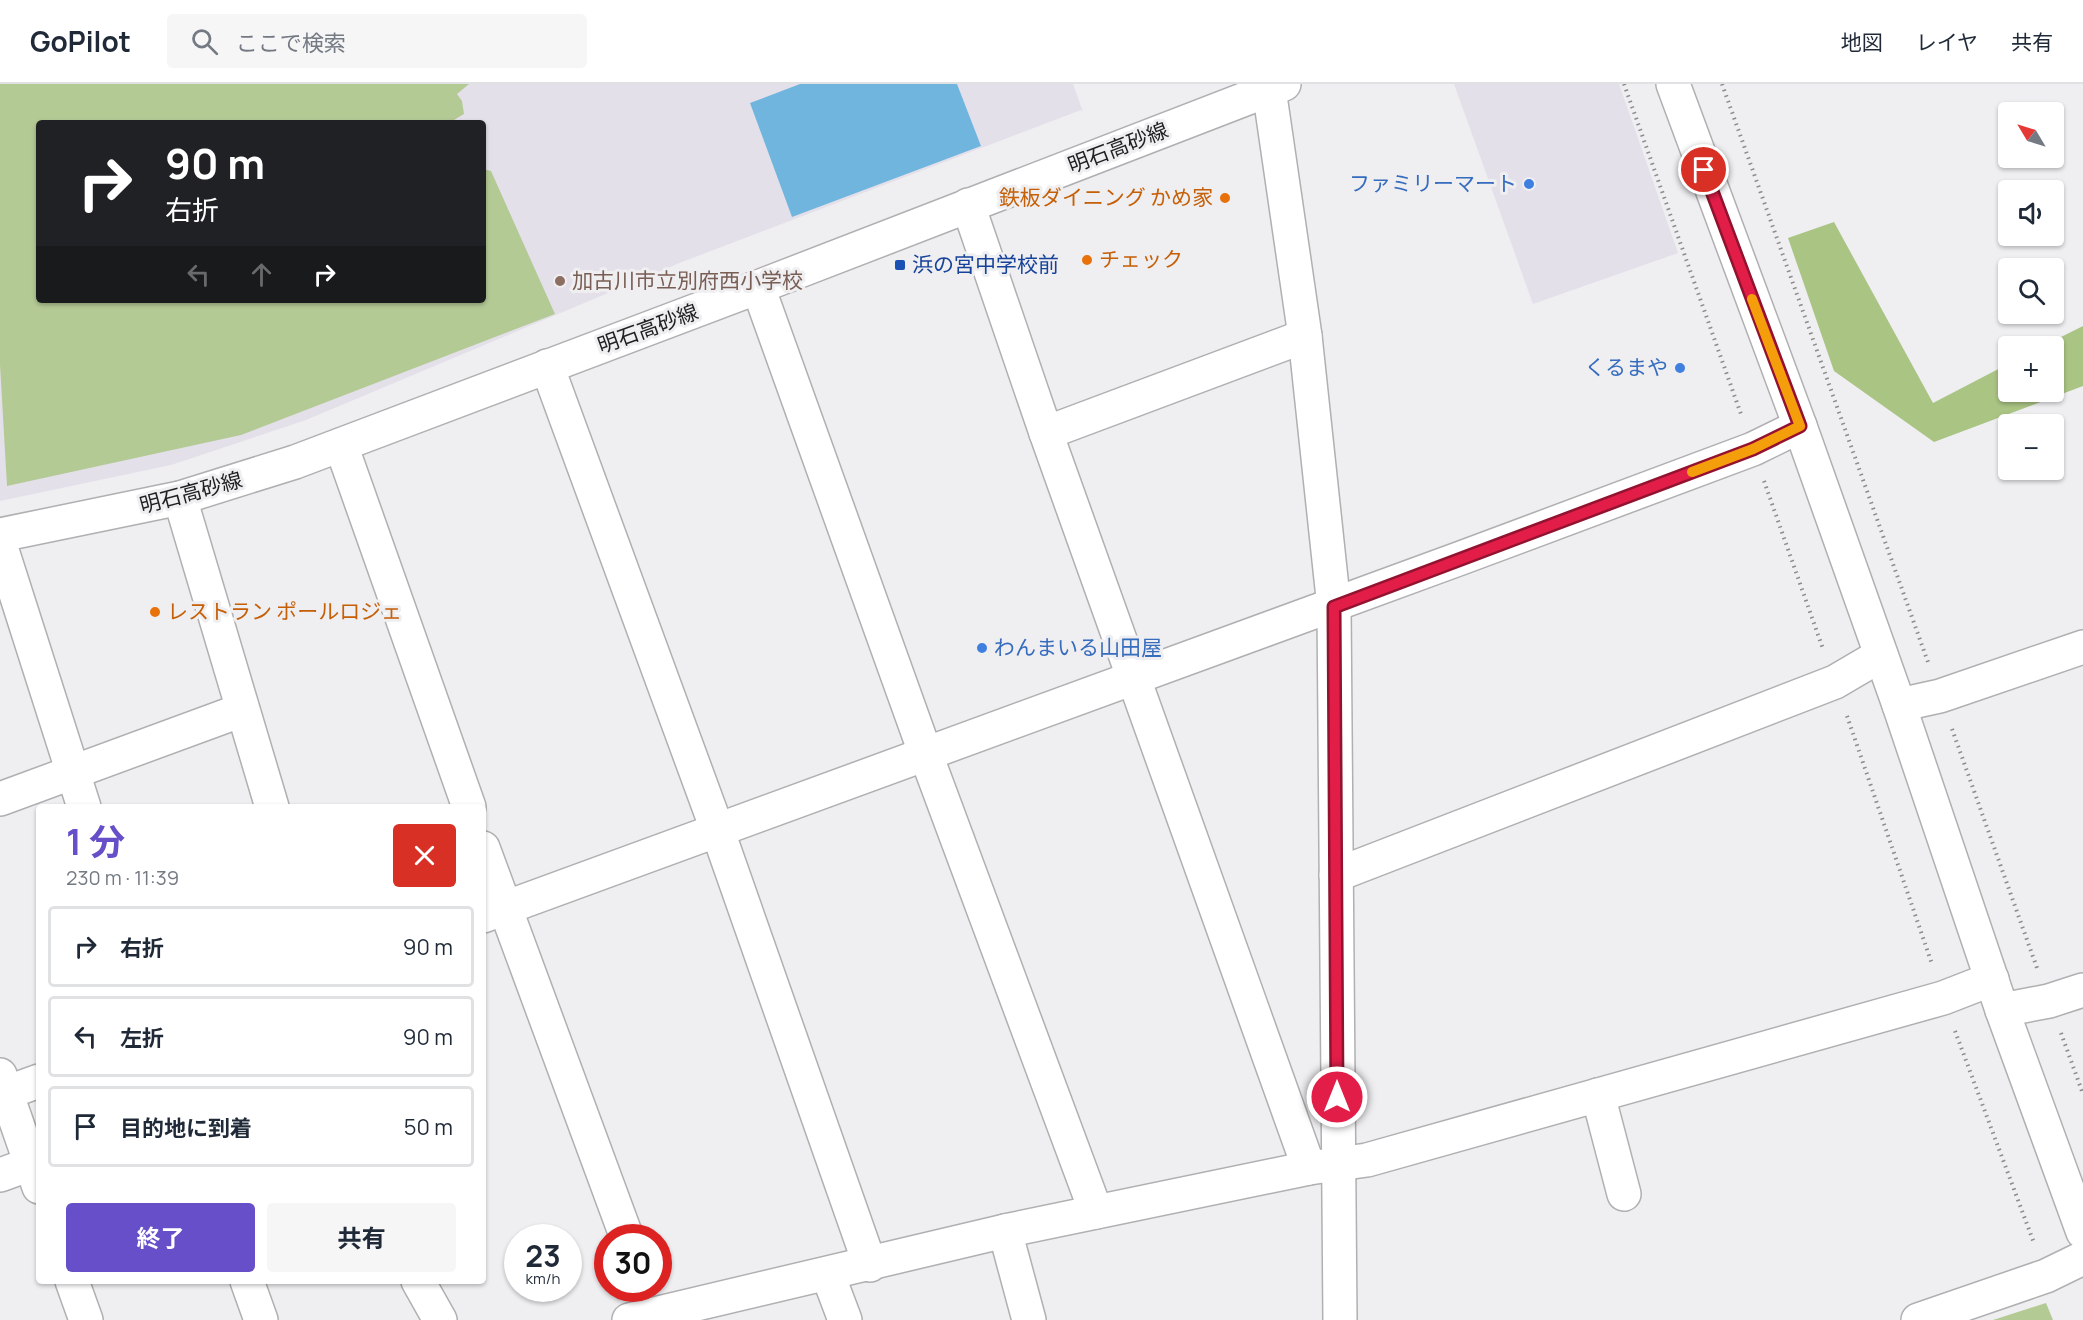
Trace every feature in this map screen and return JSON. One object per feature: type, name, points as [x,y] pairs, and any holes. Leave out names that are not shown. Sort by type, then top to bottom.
[{"type":"street","points":[[1673,84],[1800,426],[1899,705],[2002,1011],[2083,1232]]},
{"type":"street","points":[[1276,87],[1334,607],[1336,875],[1323,1166],[1340,1320]]},
{"type":"street","name":"明石高砂線","points":[[0,535],[180,498],[341,445],[1276,87]]},
{"type":"street","points":[[968,205],[1134,680],[1323,1166]]},
{"type":"street","points":[[758,287],[926,755],[1096,1212]]},
{"type":"street","points":[[1046,433],[1305,336]]},
{"type":"street","points":[[547,366],[717,829],[870,1265]]},
{"type":"street","points":[[494,912],[717,829],[1334,607],[1753,449],[1800,426]]},
{"type":"street","points":[[341,445],[468,804]]},
{"type":"street","points":[[180,498],[271,804]]},
{"type":"street","points":[[0,543],[83,804]]},
{"type":"street","points":[[1899,705],[1940,696],[2083,647]]},
{"type":"street","points":[[1336,875],[1835,682],[1881,656]]},
{"type":"street","points":[[0,799],[242,710]]},
{"type":"street","points":[[486,865],[494,912],[621,1224]]},
{"type":"street","points":[[644,1307],[828,1275],[1005,1231],[1323,1166],[1367,1160],[1944,998],[1992,979]]},
{"type":"street","points":[[2002,1011],[2049,1001],[2083,990]]},
{"type":"street","points":[[0,1175],[36,1170],[2,1088],[36,1082]]},
{"type":"street","points":[[1598,1095],[1624,1194]]},
{"type":"street","points":[[1005,1231],[1029,1320]]},
{"type":"street","points":[[1918,1320],[2046,1276],[2083,1258]]},
{"type":"street","points":[[828,1275],[845,1320]]},
{"type":"street","points":[[73,1284],[86,1320]]},
{"type":"street","points":[[249,1284],[261,1320]]},
{"type":"street","points":[[420,1284],[440,1320]]},
{"type":"path","points":[[1722,84],[1932,674]]},
{"type":"path","points":[[1951,725],[2040,977]]},
{"type":"path","points":[[2060,1029],[2083,1094]]},
{"type":"shaded area","name":"加古川市立別府西小学校","points":[[0,84],[1073,84],[1083,112],[1081,110],[682,262],[306,420],[171,465],[0,501]]},
{"type":"shaded area","points":[[1454,84],[1619,84],[1678,253],[1533,304]]},
{"type":"green space","points":[[0,84],[469,84],[457,94],[462,101],[464,114],[454,120],[36,120],[36,303],[486,303],[486,170],[491,171],[555,314],[241,435],[7,486],[0,365]]},
{"type":"green space","points":[[1834,222],[1933,403],[1998,369],[1998,402],[2040,402],[2008,414],[1998,414],[1998,418],[1934,442],[1834,371],[1788,238]]},
{"type":"green space","points":[[2083,326],[2083,386],[2064,393],[2063,336]]},
{"type":"green space","points":[[2046,1303],[2053,1320],[1993,1320]]},
{"type":"water","points":[[800,84],[957,84],[981,146],[792,217],[750,103]]},
{"type":"slow traffic","points":[[1692,472],[1753,449],[1800,426],[1752,299]]},
{"type":"place","name":"ファミリーマート","points":[[1529,184]]},
{"type":"place","name":"鉄板ダイニング かめ家","points":[[1225,198]]},
{"type":"place","name":"チェック","points":[[1087,260]]},
{"type":"place","name":"浜の宮中学校前","points":[[900,265]]},
{"type":"place","name":"加古川市立別府西小学校","points":[[560,281]]},
{"type":"place","name":"くるまや","points":[[1680,368]]},
{"type":"place","name":"レストラン ポールロジェ","points":[[155,612]]},
{"type":"place","name":"わんまいる山田屋","points":[[982,648]]},
{"type":"route","points":[[1337,1097],[1334,607],[1753,449],[1800,426],[1704,170]]}]
